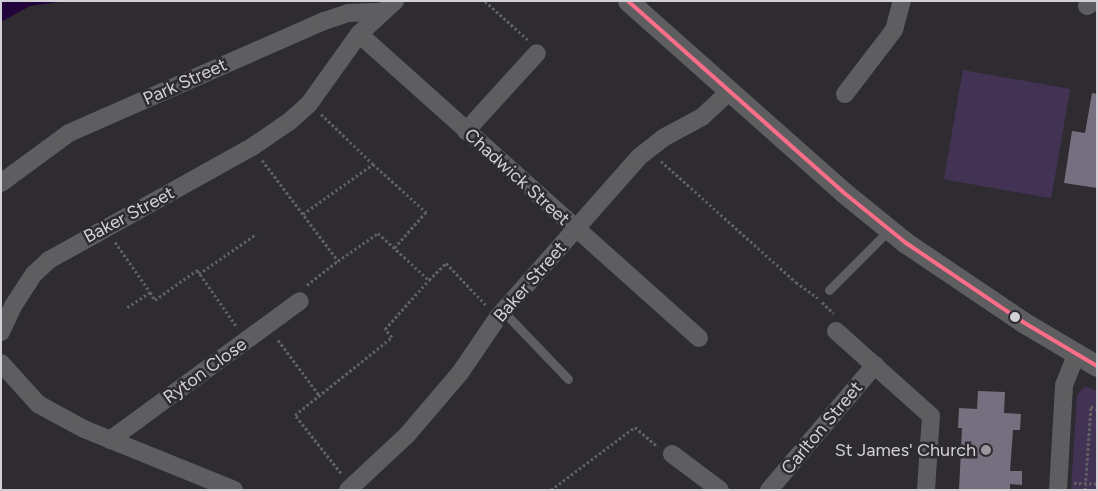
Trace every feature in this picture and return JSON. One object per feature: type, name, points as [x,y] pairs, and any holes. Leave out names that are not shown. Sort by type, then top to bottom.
[{"type":"street","points":[[628,1],[729,92],[889,230],[1023,322],[1097,366]]},
{"type":"street","points":[[845,94],[894,30],[902,1]]},
{"type":"street","name":"Park Street","points":[[359,34],[388,7]]},
{"type":"street","name":"Park Street","points":[[1,182],[69,133],[324,21],[348,13],[388,7]]},
{"type":"street","name":"Baker Street","points":[[1,332],[13,306],[34,274],[71,246],[252,147],[290,122],[309,104],[359,34]]},
{"type":"street","name":"Chadwick Street","points":[[359,34],[699,338]]},
{"type":"street","points":[[466,131],[536,53]]},
{"type":"street","name":"Baker Street","points":[[350,488],[408,435],[460,373],[501,314],[648,150],[702,117],[729,92]]},
{"type":"street","name":"Ryton Close","points":[[110,440],[300,301]]},
{"type":"street","points":[[836,331],[931,416],[926,490]]},
{"type":"street","points":[[1058,490],[1064,385],[1077,353]]},
{"type":"street","points":[[1,363],[38,404],[110,440],[234,490]]},
{"type":"street","name":"Carlton Street","points":[[769,490],[875,365]]},
{"type":"street","points":[[672,454],[720,490]]},
{"type":"lane","points":[[829,290],[889,230]]},
{"type":"lane","points":[[501,314],[568,379]]},
{"type":"path","points":[[484,1],[530,42],[536,53]]},
{"type":"path","points":[[309,104],[426,212],[394,248]]},
{"type":"path","points":[[252,147],[338,261]]},
{"type":"path","points":[[648,150],[796,282],[818,298],[834,314],[836,331]]},
{"type":"path","points":[[302,214],[373,164]]},
{"type":"path","points":[[106,228],[155,300],[196,270],[247,340]]},
{"type":"path","points":[[300,301],[307,284],[378,233],[429,280]]},
{"type":"path","points":[[199,274],[256,234]]},
{"type":"path","points":[[350,488],[295,415],[392,337],[385,328],[446,263],[501,314]]},
{"type":"path","points":[[818,298],[829,290]]},
{"type":"path","points":[[126,308],[150,292]]},
{"type":"path","points":[[267,326],[320,395]]},
{"type":"path","points":[[1085,490],[1091,406],[1097,409]]},
{"type":"path","points":[[551,490],[635,427],[656,446],[672,454]]},
{"type":"shaded area","points":[[1,1],[65,1],[30,6],[1,22]]},
{"type":"shaded area","points":[[963,70],[1070,89],[1051,198],[944,179]]},
{"type":"shaded area","points":[[1085,386],[1097,391],[1097,490],[1071,490],[1077,395]]},
{"type":"building","points":[[1092,93],[1097,94],[1097,188],[1064,183],[1072,131],[1085,133]]},
{"type":"building","name":"St James' Church","points":[[978,391],[1005,392],[1004,413],[1021,414],[1020,430],[1013,430],[1010,471],[1022,471],[1022,485],[1010,484],[1010,490],[959,490],[962,428],[958,428],[959,408],[977,409]]},
{"type":"transit line","points":[[628,1],[843,192],[906,243],[1023,322],[1097,366]]},
{"type":"place","name":"St James' Church","points":[[986,450]]}]
